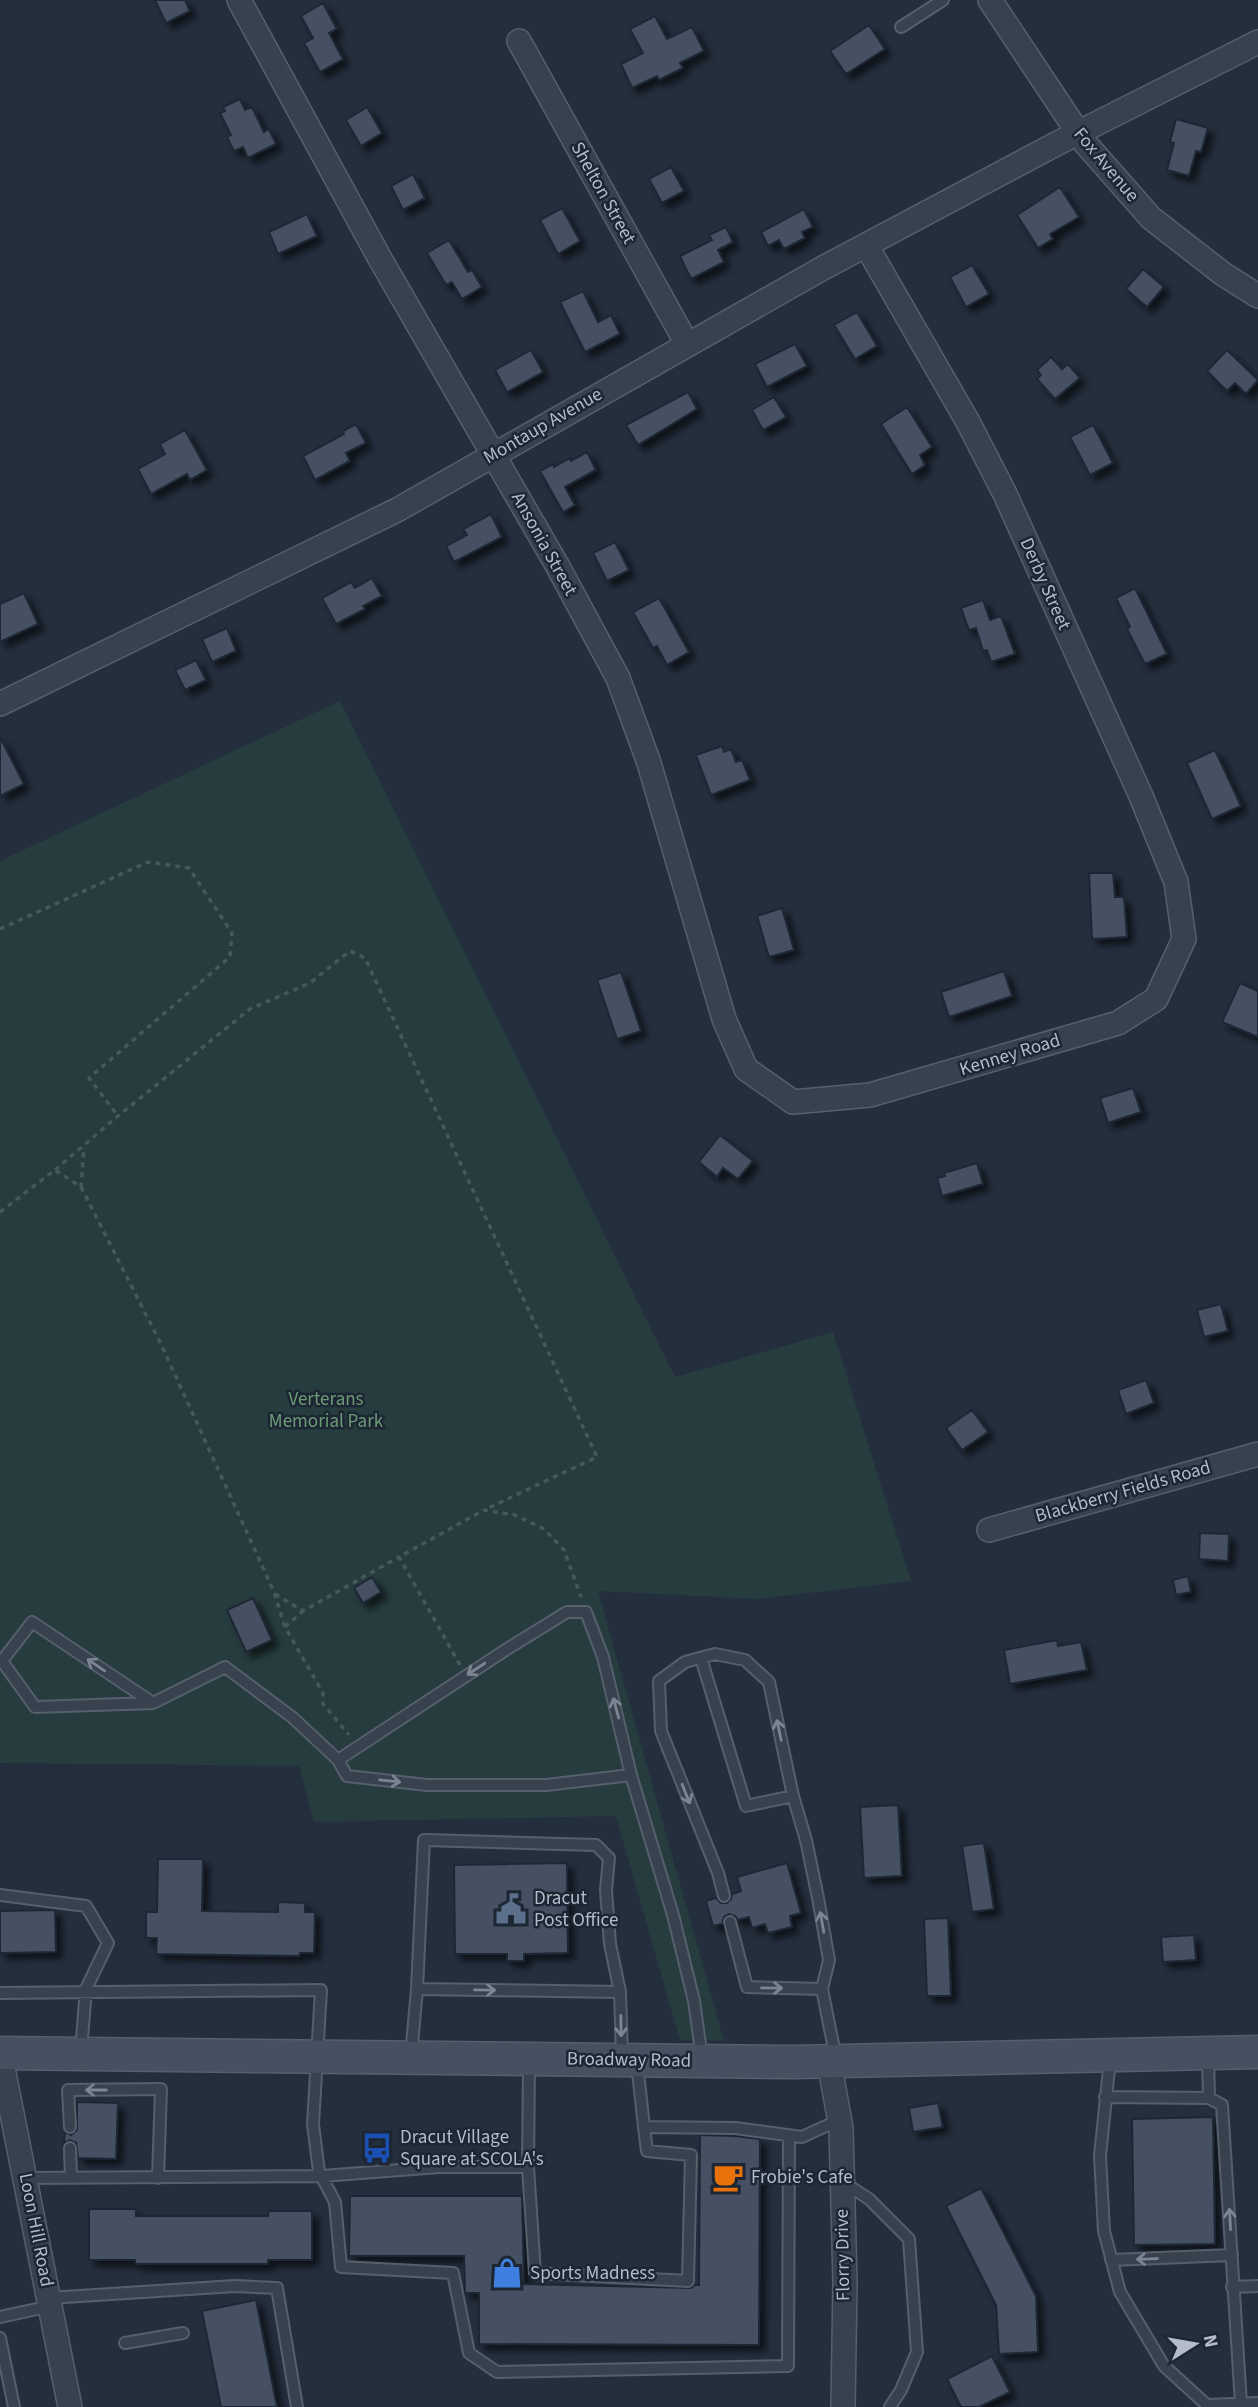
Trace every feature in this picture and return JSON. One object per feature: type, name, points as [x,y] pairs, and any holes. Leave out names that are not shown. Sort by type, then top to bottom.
[{"type":"main road","name":"Broadway Road","points":[[0,2053],[833,2061],[1258,2052]]},
{"type":"street","name":"Ansonia Street","points":[[239,0],[379,257],[557,565],[618,678],[649,763],[724,1019],[746,1069],[793,1102]]},
{"type":"street","name":"Fox Avenue","points":[[990,0],[1078,133],[1151,218],[1223,274],[1258,296]]},
{"type":"street","name":"Shelton Street","points":[[520,41],[687,344]]},
{"type":"street","name":"Montaup Avenue","points":[[0,704],[397,510],[866,245],[1258,42]]},
{"type":"street","name":"Derby Street","points":[[866,245],[968,422],[1005,494],[1141,796],[1176,882],[1184,939]]},
{"type":"street","name":"Kenney Road","points":[[793,1102],[870,1095],[1118,1023],[1156,999],[1184,939]]},
{"type":"street","name":"Blackberry Fields Road","points":[[989,1530],[1258,1454]]},
{"type":"street","name":"Loon Hill Road","points":[[0,2053],[70,2407]]},
{"type":"street","name":"Florry Drive","points":[[833,2061],[839,2120],[845,2282],[843,2407]]},
{"type":"lane","points":[[901,27],[943,0]]},
{"type":"lane","points":[[338,1760],[567,1612],[586,1612],[603,1657],[631,1774],[673,1915],[694,2001],[702,2060]]},
{"type":"lane","points":[[153,1703],[32,1622],[2,1661],[35,1707],[153,1703],[225,1667],[292,1717],[338,1760],[346,1776],[427,1785],[546,1785],[631,1774]]},
{"type":"lane","points":[[724,1896],[718,1873],[660,1731],[659,1681],[685,1662],[715,1654],[745,1660],[769,1682],[793,1796],[806,1840],[829,1960],[822,1989],[833,2061]]},
{"type":"lane","points":[[701,1658],[746,1806],[793,1796]]},
{"type":"lane","points":[[411,2057],[424,1840],[596,1844],[608,1858],[606,1890],[610,1944],[647,2151],[691,2155],[688,2281],[535,2273],[528,2167],[529,2058]]},
{"type":"lane","points":[[0,1895],[86,1906],[108,1943],[85,1994],[81,2053]]},
{"type":"lane","points":[[730,1922],[747,1987],[822,1989]]},
{"type":"lane","points":[[417,1989],[620,1992]]},
{"type":"lane","points":[[0,1993],[321,1990],[313,2124],[319,2172],[335,2202],[341,2267],[453,2273],[469,2353],[497,2372],[788,2366],[789,2136]]},
{"type":"lane","points":[[1208,2054],[1209,2098]]},
{"type":"lane","points":[[1110,2056],[1100,2156],[1104,2231],[1120,2292],[1164,2366],[1208,2406],[1258,2403]]},
{"type":"lane","points":[[70,2127],[68,2090],[160,2089],[158,2178]]},
{"type":"lane","points":[[1105,2097],[1209,2098],[1222,2105],[1241,2404]]},
{"type":"lane","points":[[644,2127],[735,2128],[802,2137],[839,2120]]},
{"type":"lane","points":[[70,2148],[71,2178]]},
{"type":"lane","points":[[25,2178],[322,2176],[439,2167],[528,2167]]},
{"type":"lane","points":[[842,2182],[869,2199],[909,2239],[918,2352],[890,2407]]},
{"type":"lane","points":[[1111,2260],[1231,2255]]},
{"type":"lane","points":[[0,2317],[50,2302],[235,2286],[277,2288],[296,2407]]},
{"type":"lane","points":[[1232,2287],[1258,2286]]},
{"type":"lane","points":[[125,2343],[183,2333]]},
{"type":"lane","points":[[0,2338],[14,2407]]},
{"type":"path","points":[[0,929],[148,862],[189,868],[232,933],[230,957],[89,1078],[118,1116]]},
{"type":"path","points":[[0,1212],[84,1147],[118,1116],[250,1009],[310,983],[350,951],[365,958],[597,1457],[484,1510],[303,1611],[285,1627]]},
{"type":"path","points":[[81,1186],[84,1147]]},
{"type":"path","points":[[55,1170],[81,1186],[162,1343],[274,1592],[285,1627],[323,1693],[323,1704],[359,1746]]},
{"type":"path","points":[[484,1510],[515,1515],[544,1529],[564,1550],[586,1612]]},
{"type":"path","points":[[399,1557],[466,1676]]},
{"type":"path","points":[[274,1592],[303,1611]]},
{"type":"green space","name":"Verterans Memorial Park","points":[[340,701],[675,1377],[833,1332],[911,1581],[758,1599],[598,1591],[724,2041],[680,2040],[616,1816],[314,1822],[299,1766],[0,1763],[0,861]]},
{"type":"building","points":[[155,0],[185,0],[190,11],[166,23]]},
{"type":"building","points":[[323,3],[337,29],[329,33],[343,59],[320,72],[304,43],[313,38],[301,16]]},
{"type":"building","points":[[655,16],[667,39],[692,27],[704,51],[680,63],[683,68],[659,80],[657,76],[632,88],[621,64],[643,53],[630,29]]},
{"type":"building","points":[[869,25],[885,49],[846,74],[830,51]]},
{"type":"building","points":[[240,99],[245,110],[252,107],[264,132],[269,129],[276,144],[248,158],[243,147],[234,151],[227,137],[231,135],[220,113],[225,111],[223,107]]},
{"type":"building","points":[[367,107],[382,133],[361,146],[346,120]]},
{"type":"building","points":[[1176,119],[1208,128],[1201,152],[1196,151],[1189,176],[1167,170],[1174,143],[1170,142]]},
{"type":"building","points":[[671,167],[684,191],[662,203],[649,179]]},
{"type":"building","points":[[413,174],[425,198],[403,210],[391,186]]},
{"type":"building","points":[[1060,187],[1079,217],[1050,234],[1053,239],[1038,248],[1017,215]]},
{"type":"building","points":[[562,208],[580,241],[558,254],[540,220]]},
{"type":"building","points":[[804,209],[813,227],[802,232],[805,238],[784,249],[779,240],[768,246],[761,232]]},
{"type":"building","points":[[307,214],[317,236],[278,254],[269,232]]},
{"type":"building","points":[[726,227],[733,242],[718,250],[724,262],[691,279],[680,256],[712,240],[709,235]]},
{"type":"building","points":[[449,240],[468,272],[472,270],[482,287],[462,299],[452,282],[446,285],[427,253]]},
{"type":"building","points":[[972,265],[989,294],[966,307],[950,277]]},
{"type":"building","points":[[1143,269],[1164,287],[1147,307],[1126,289]]},
{"type":"building","points":[[583,291],[598,322],[611,315],[620,334],[585,352],[560,302]]},
{"type":"building","points":[[857,312],[877,346],[855,359],[834,325]]},
{"type":"building","points":[[795,344],[807,366],[767,387],[755,364]]},
{"type":"building","points":[[531,350],[543,372],[507,392],[495,370]]},
{"type":"building","points":[[1227,350],[1258,380],[1246,394],[1235,383],[1227,391],[1207,371]]},
{"type":"building","points":[[1051,357],[1062,369],[1068,364],[1080,378],[1055,399],[1037,379],[1041,375],[1037,370]]},
{"type":"building","points":[[688,392],[697,409],[638,445],[626,425]]},
{"type":"building","points":[[774,397],[786,417],[763,430],[752,410]]},
{"type":"building","points":[[907,407],[932,447],[920,455],[925,465],[912,474],[881,424]]},
{"type":"building","points":[[356,424],[366,443],[346,453],[350,461],[315,480],[303,456],[344,434],[343,431]]},
{"type":"building","points":[[1093,425],[1113,463],[1090,475],[1070,437]]},
{"type":"building","points":[[185,430],[207,470],[190,480],[187,474],[151,494],[138,469],[165,454],[160,444]]},
{"type":"building","points":[[587,452],[596,470],[565,487],[575,505],[563,512],[540,471],[570,458],[571,461]]},
{"type":"building","points":[[491,514],[502,537],[454,562],[446,546],[467,535],[463,529]]},
{"type":"building","points":[[615,542],[629,570],[607,581],[593,553]]},
{"type":"building","points":[[372,578],[382,596],[363,606],[365,609],[336,624],[322,598],[351,582],[355,588]]},
{"type":"building","points":[[1135,588],[1167,654],[1145,664],[1127,629],[1130,627],[1116,598]]},
{"type":"building","points":[[24,593],[38,624],[0,642],[0,604]]},
{"type":"building","points":[[659,598],[689,652],[667,665],[657,646],[653,648],[633,612]]},
{"type":"building","points":[[983,600],[990,620],[1001,616],[1015,654],[991,662],[987,650],[983,651],[976,628],[969,630],[961,608]]},
{"type":"building","points":[[227,628],[236,651],[212,662],[202,639]]},
{"type":"building","points":[[196,660],[206,680],[185,690],[175,670]]},
{"type":"building","points":[[0,737],[24,784],[0,796]]},
{"type":"building","points":[[722,746],[724,752],[731,749],[736,762],[742,760],[750,780],[711,795],[696,755]]},
{"type":"building","points":[[1215,750],[1241,806],[1212,819],[1187,763]]},
{"type":"building","points":[[1089,873],[1113,873],[1115,897],[1124,897],[1127,937],[1092,939]]},
{"type":"building","points":[[782,908],[794,950],[769,957],[757,916]]},
{"type":"building","points":[[1004,971],[1012,996],[949,1017],[941,992]]},
{"type":"building","points":[[621,972],[641,1031],[617,1039],[597,980]]},
{"type":"building","points":[[1240,983],[1258,991],[1258,1037],[1222,1022]]},
{"type":"building","points":[[1133,1088],[1141,1112],[1108,1123],[1100,1098]]},
{"type":"building","points":[[720,1135],[753,1161],[738,1179],[723,1168],[717,1177],[699,1162]]},
{"type":"building","points":[[977,1163],[983,1184],[942,1196],[937,1178],[945,1176],[944,1173]]},
{"type":"building","points":[[1221,1304],[1228,1331],[1204,1337],[1197,1310]]},
{"type":"building","points":[[1146,1380],[1154,1403],[1126,1414],[1118,1390]]},
{"type":"building","points":[[972,1410],[988,1432],[962,1450],[946,1428]]},
{"type":"building","points":[[1200,1533],[1229,1534],[1228,1561],[1199,1559]]},
{"type":"building","points":[[1188,1576],[1191,1592],[1176,1595],[1173,1580]]},
{"type":"building","points":[[372,1577],[381,1592],[363,1603],[354,1588]]},
{"type":"building","points":[[253,1598],[272,1640],[246,1652],[227,1610]]},
{"type":"building","points":[[1057,1640],[1058,1646],[1081,1642],[1087,1670],[1010,1684],[1004,1650]]},
{"type":"building","points":[[898,1805],[902,1876],[864,1878],[860,1807]]},
{"type":"building","points":[[984,1843],[994,1909],[972,1912],[962,1846]]},
{"type":"building","points":[[158,1859],[203,1859],[202,1911],[278,1912],[278,1902],[305,1903],[305,1912],[315,1912],[314,1953],[300,1953],[299,1956],[156,1954],[157,1938],[146,1938],[146,1912],[157,1912]]},
{"type":"building","name":"Dracut Post Office","points":[[567,1863],[568,1953],[524,1954],[524,1961],[507,1961],[507,1954],[455,1954],[454,1865]]},
{"type":"building","points":[[787,1863],[801,1913],[790,1916],[792,1927],[768,1933],[765,1924],[752,1928],[749,1917],[738,1920],[729,1914],[724,1917],[722,1924],[713,1926],[706,1901],[716,1898],[721,1903],[727,1903],[732,1894],[741,1891],[737,1877]]},
{"type":"building","points":[[55,1910],[56,1952],[0,1953],[0,1911]]},
{"type":"building","points":[[948,1918],[951,1996],[927,1996],[924,1919]]},
{"type":"building","points":[[1194,1935],[1196,1960],[1163,1962],[1161,1937]]},
{"type":"building","points":[[77,2102],[118,2103],[116,2159],[78,2158],[76,2143],[70,2140],[64,2143],[65,2132],[71,2135],[77,2130]]},
{"type":"building","points":[[938,2103],[943,2127],[913,2132],[909,2108]]},
{"type":"building","points":[[1213,2117],[1215,2244],[1134,2245],[1132,2119]]},
{"type":"building","points":[[700,2135],[760,2139],[759,2345],[479,2344],[479,2293],[465,2293],[464,2256],[349,2256],[350,2196],[522,2196],[524,2284],[691,2288],[699,2285]]},
{"type":"building","points":[[981,2188],[1036,2296],[1038,2352],[999,2354],[996,2305],[946,2206]]},
{"type":"building","points":[[89,2209],[136,2209],[136,2216],[268,2216],[269,2211],[312,2211],[312,2260],[268,2260],[268,2264],[135,2264],[135,2260],[89,2260]]},
{"type":"building","points":[[256,2300],[277,2407],[221,2407],[202,2311]]},
{"type":"building","points":[[992,2356],[1010,2392],[979,2407],[961,2407],[947,2379]]},
{"type":"place","name":"Dracut Post Office","points":[[511,1909]]},
{"type":"place","name":"Dracut Village Square at SCOLA's","points":[[377,2148]]},
{"type":"place","name":"Frobie's Cafe","points":[[728,2177]]},
{"type":"place","name":"Sports Madness","points":[[507,2273]]}]
